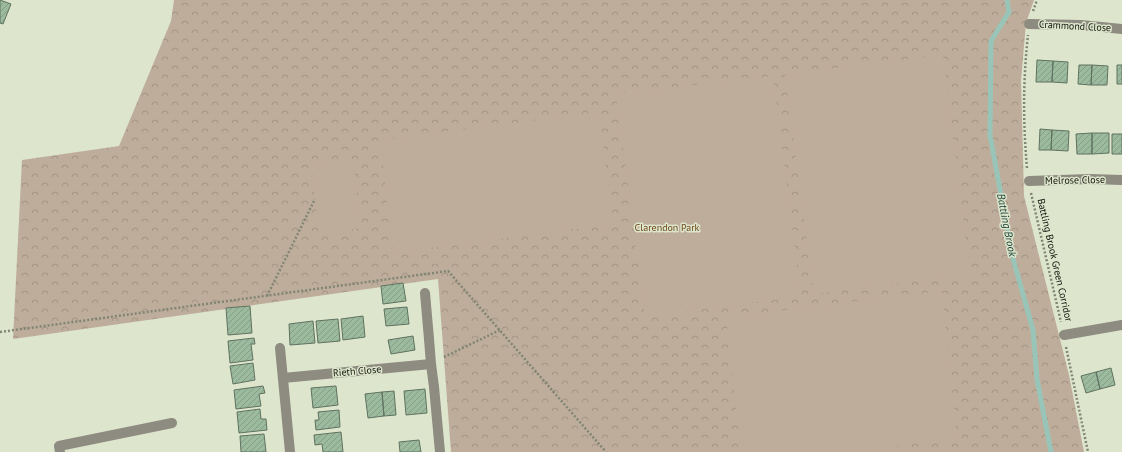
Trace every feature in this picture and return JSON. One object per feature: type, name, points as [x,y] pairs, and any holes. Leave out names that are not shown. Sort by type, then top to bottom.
[{"type":"street","name":"Crammond Close","points":[[1029,24],[1081,25],[1122,29]]},
{"type":"street","name":"Melrose Close","points":[[1029,181],[1090,179],[1122,180]]},
{"type":"street","points":[[425,293],[440,452]]},
{"type":"street","points":[[1064,335],[1122,324]]},
{"type":"street","points":[[280,348],[290,452]]},
{"type":"street","name":"Rieth Close","points":[[284,378],[431,364]]},
{"type":"street","points":[[60,452],[59,446],[172,423]]},
{"type":"path","name":"Battling Brook Green Corridor","points":[[1037,0],[1029,24],[1025,59],[1023,98],[1024,139],[1029,181],[1064,335],[1088,452]]},
{"type":"path","points":[[267,296],[315,199]]},
{"type":"path","points":[[0,332],[448,271],[606,452]]},
{"type":"path","points":[[431,364],[500,330]]},
{"type":"green space","name":"Clarendon Park","points":[[174,0],[1034,0],[1026,23],[1021,81],[1024,196],[1069,375],[1084,452],[451,452],[438,279],[13,339],[22,160],[119,146],[171,21]]},
{"type":"green space","points":[[943,55],[970,275],[814,294],[785,74]]},
{"type":"green space","points":[[773,76],[801,296],[645,317],[616,94]]},
{"type":"green space","points":[[599,112],[613,224],[393,253],[380,140]]},
{"type":"green space","points":[[353,159],[361,228],[319,233],[311,164]]},
{"type":"green space","points":[[942,291],[957,438],[852,452],[741,452],[726,317]]},
{"type":"building","points":[[0,0],[11,4],[3,24],[0,23]]},
{"type":"building","points":[[1037,60],[1053,61],[1052,82],[1036,82]]},
{"type":"building","points":[[1053,61],[1068,62],[1067,83],[1052,82]]},
{"type":"building","points":[[1079,65],[1092,65],[1091,85],[1078,84]]},
{"type":"building","points":[[1092,65],[1108,66],[1107,85],[1091,85]]},
{"type":"building","points":[[1117,65],[1122,65],[1122,84],[1117,84]]},
{"type":"building","points":[[1040,129],[1052,130],[1051,150],[1039,150]]},
{"type":"building","points":[[1052,130],[1069,131],[1068,151],[1051,150]]},
{"type":"building","points":[[1092,133],[1109,133],[1109,153],[1092,154]]},
{"type":"building","points":[[1092,133],[1092,154],[1077,154],[1076,134]]},
{"type":"building","points":[[1112,134],[1122,134],[1122,154],[1112,154]]},
{"type":"building","points":[[403,283],[406,301],[383,304],[381,286]]},
{"type":"building","points":[[250,306],[252,333],[228,335],[226,308]]},
{"type":"building","points":[[407,307],[409,324],[386,326],[384,309]]},
{"type":"building","points":[[363,316],[365,337],[343,340],[341,319]]},
{"type":"building","points":[[338,319],[340,341],[318,343],[316,321]]},
{"type":"building","points":[[313,321],[315,343],[290,345],[289,324]]},
{"type":"building","points":[[413,336],[415,350],[391,354],[388,340]]},
{"type":"building","points":[[254,338],[255,344],[251,344],[253,360],[230,363],[228,341]]},
{"type":"building","points":[[253,363],[255,380],[233,384],[230,366]]},
{"type":"building","points":[[1111,368],[1115,385],[1100,389],[1096,372]]},
{"type":"building","points":[[1096,372],[1100,389],[1086,393],[1081,376]]},
{"type":"building","points":[[263,386],[265,393],[259,394],[261,406],[236,409],[234,390]]},
{"type":"building","points":[[336,386],[338,405],[313,408],[311,388]]},
{"type":"building","points":[[425,389],[427,413],[406,415],[404,391]]},
{"type":"building","points":[[394,391],[396,415],[384,416],[382,392]]},
{"type":"building","points":[[382,392],[384,416],[368,418],[365,394]]},
{"type":"building","points":[[260,409],[261,419],[266,419],[267,430],[239,433],[237,412]]},
{"type":"building","points":[[339,410],[340,427],[316,430],[315,420],[319,420],[318,412]]},
{"type":"building","points":[[341,432],[343,452],[323,452],[322,444],[315,445],[314,435]]},
{"type":"building","points":[[264,434],[266,452],[241,452],[240,436]]},
{"type":"building","points":[[419,440],[421,452],[400,452],[399,442]]},
{"type":"waterway","name":"Battling Brook","points":[[1007,0],[1009,12],[991,41],[990,135],[1012,255],[1033,330],[1037,379],[1051,452]]}]
